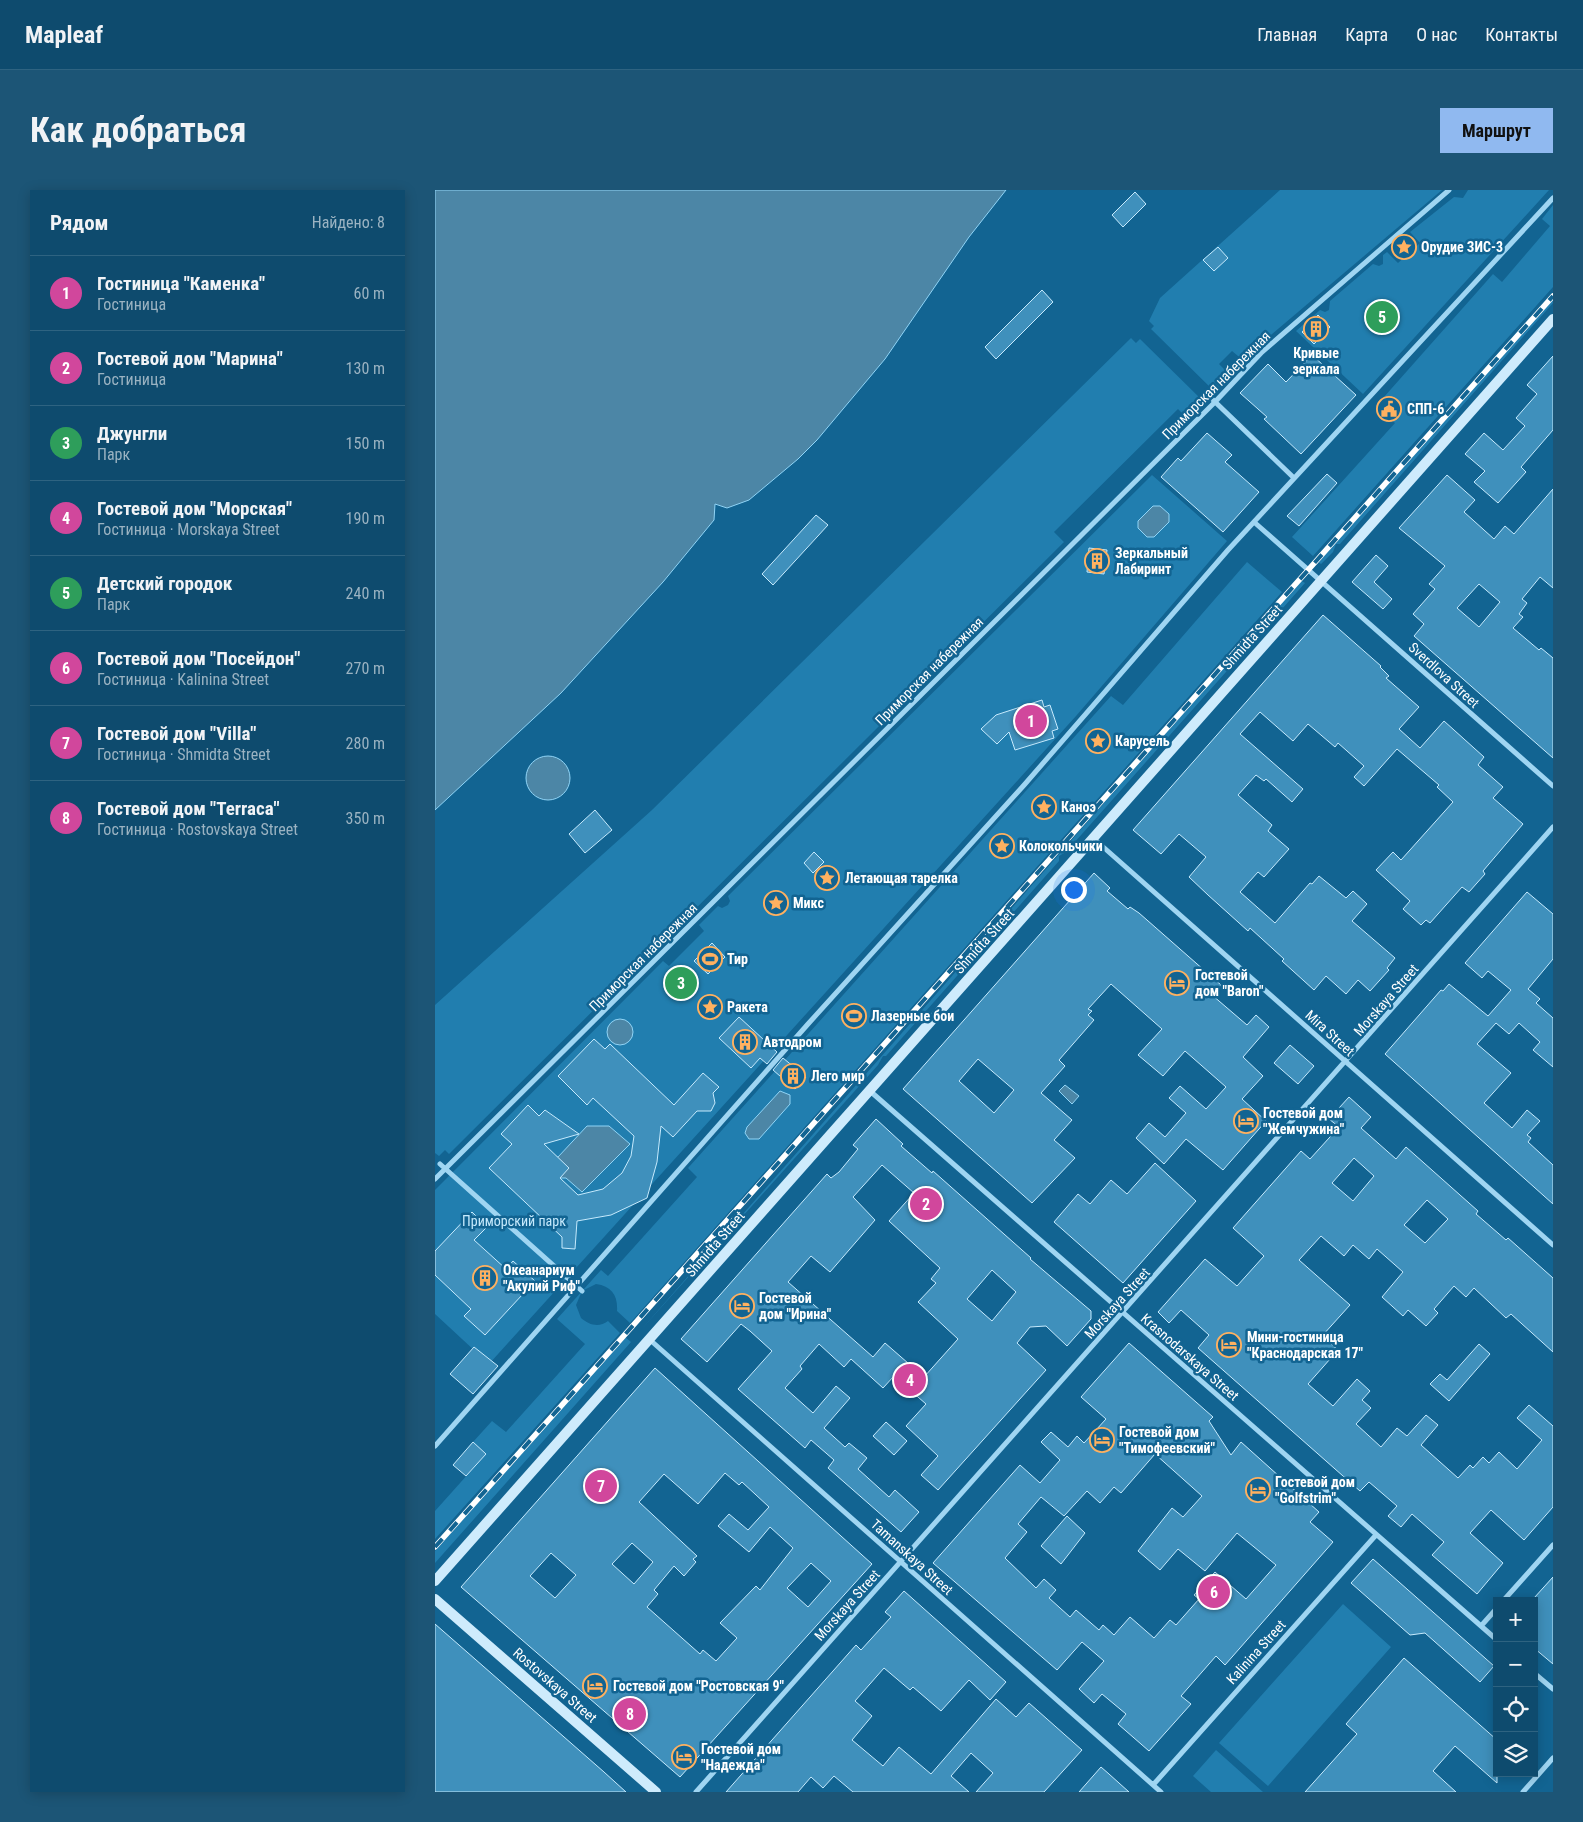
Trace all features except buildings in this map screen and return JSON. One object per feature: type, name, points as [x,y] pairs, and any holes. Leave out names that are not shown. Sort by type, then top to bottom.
[{"type":"street","name":"Приморская набережная","points":[[435,1179],[1215,402],[1262,352],[1449,190]]},
{"type":"street","points":[[435,1446],[815,1017],[1025,784],[1254,522],[1553,198]]},
{"type":"street","name":"Shmidta Street","points":[[435,1581],[1553,319]]},
{"type":"street","points":[[1210,397],[1294,478]]},
{"type":"street","name":"Sverdlova Street","points":[[1254,522],[1553,786]]},
{"type":"street","name":"Morskaya Street","points":[[696,1792],[1553,827]]},
{"type":"street","name":"Mira Street","points":[[1093,838],[1553,1245]]},
{"type":"street","name":"Krasnodarskaya Street","points":[[869,1090],[1493,1636]]},
{"type":"street","points":[[440,1164],[582,1291]]},
{"type":"street","name":"Tamanskaya Street","points":[[649,1339],[1161,1792]]},
{"type":"street","name":"Kalinina Street","points":[[1153,1785],[1376,1535]]},
{"type":"street","points":[[1507,1597],[1553,1545]]},
{"type":"street","name":"Rostovskaya Street","points":[[435,1598],[656,1792]]},
{"type":"street","points":[[1481,1626],[1493,1612]]},
{"type":"street","points":[[1538,1676],[1553,1689]]},
{"type":"street","points":[[1523,1792],[1553,1758]]},
{"type":"green space","points":[[1280,190],[1442,190],[1259,345],[1244,361],[1232,351],[1219,364],[1230,375],[1215,392],[1151,329],[1154,326],[1149,321],[1160,298]]},
{"type":"green space","points":[[1468,190],[1549,190],[1363,394],[1296,331],[1320,310],[1325,312],[1329,310],[1330,301],[1373,264],[1379,266],[1383,264],[1383,255],[1387,252],[1398,263],[1420,243],[1410,232],[1454,197],[1463,198]]},
{"type":"green space","points":[[1553,205],[1553,287],[1313,556],[1292,537],[1395,423],[1376,406],[1493,274],[1502,282],[1550,226],[1542,219]]},
{"type":"green space","points":[[1553,297],[1553,303],[1340,544],[1336,544],[1333,552],[1321,564],[1317,561]]},
{"type":"green space","points":[[1131,338],[1136,343],[1140,339],[1204,402],[1188,419],[1178,409],[1054,532],[1064,542],[449,1154],[445,1150],[439,1156],[435,1153],[435,1005],[652,810]]},
{"type":"green space","name":"Приморский парк","points":[[1152,475],[1227,541],[1076,716],[489,1364],[435,1314],[435,1190],[663,961],[669,966],[704,931],[699,925],[718,906],[722,908],[728,905],[730,901],[728,896]]},
{"type":"green space","points":[[1247,562],[1282,592],[630,1323],[617,1311],[615,1296],[610,1289],[596,1284],[582,1291],[601,1270],[608,1276],[697,1177],[688,1168],[1111,696],[1123,705]]},
{"type":"green space","points":[[1300,580],[1305,583],[1066,852],[1059,856],[1059,861],[886,1056],[883,1056],[878,1065],[640,1331]]},
{"type":"green space","points":[[582,1291],[576,1305],[581,1318],[594,1325],[608,1321],[620,1333],[435,1539],[435,1511],[486,1454],[473,1442],[492,1421],[506,1432],[585,1344],[557,1319]]},
{"type":"green space","points":[[625,1337],[631,1342],[435,1563],[435,1551]]},
{"type":"green space","points":[[1343,1604],[1391,1647],[1268,1786],[1219,1743]]},
{"type":"green space","points":[[1216,1750],[1263,1792],[1211,1792],[1193,1776]]},
{"type":"shaded area","points":[[435,190],[1006,190],[969,237],[885,359],[817,440],[798,459],[749,500],[727,508],[715,504],[714,520],[663,582],[561,693],[435,810]]},
{"type":"shaded area","points":[[1153,506],[1160,506],[1169,514],[1169,522],[1154,537],[1147,537],[1138,528],[1138,521]]},
{"type":"shaded area","points":[[552,756],[564,762],[569,769],[569,787],[564,794],[557,799],[544,800],[536,797],[529,790],[526,774],[529,766],[536,759]]},
{"type":"shaded area","points":[[620,1019],[629,1023],[633,1032],[629,1041],[620,1045],[611,1041],[607,1032],[611,1023]]},
{"type":"shaded area","points":[[1065,1085],[1079,1096],[1072,1104],[1059,1091]]},
{"type":"shaded area","points":[[780,1091],[790,1095],[790,1104],[759,1139],[749,1139],[745,1133],[747,1127]]},
{"type":"shaded area","points":[[587,1126],[609,1126],[630,1144],[582,1192],[566,1178],[560,1178],[545,1158],[558,1157]]},
{"type":"railway","points":[[435,1547],[1553,296]]},
{"type":"place","name":"Орудие ЗИС-3","points":[[1404,247]]},
{"type":"place","name":"Детский городок","points":[[1382,317]]},
{"type":"place","name":"Кривые зеркала","points":[[1316,329]]},
{"type":"place","name":"СПП-6","points":[[1389,409]]},
{"type":"place","name":"Зеркальный Лабиринт","points":[[1097,561]]},
{"type":"place","name":"Гостиница \"Каменка\"","points":[[1031,721]]},
{"type":"place","name":"Карусель","points":[[1098,741]]},
{"type":"place","name":"Каноэ","points":[[1044,807]]},
{"type":"place","name":"Колокольчики","points":[[1002,846]]},
{"type":"place","name":"Летающая тарелка","points":[[827,878]]},
{"type":"place","name":"Микс","points":[[776,903]]},
{"type":"place","name":"Тир","points":[[710,959]]},
{"type":"place","name":"Джунгли","points":[[681,983]]},
{"type":"place","name":"Гостевой дом \"Baron\"","points":[[1177,983]]},
{"type":"place","name":"Ракета","points":[[710,1007]]},
{"type":"place","name":"Лазерные бои","points":[[854,1016]]},
{"type":"place","name":"Автодром","points":[[745,1042]]},
{"type":"place","name":"Лего мир","points":[[793,1076]]},
{"type":"place","name":"Гостевой дом \"Жемчужина\"","points":[[1246,1121]]},
{"type":"place","name":"Гостевой дом \"Марина\"","points":[[926,1204]]},
{"type":"place","name":"Океанариум \"Акулий Риф\"","points":[[485,1278]]},
{"type":"place","name":"Гостевой дом \"Ирина\"","points":[[742,1306]]},
{"type":"place","name":"Мини-гостиница \"Краснодарская 17\"","points":[[1229,1345]]},
{"type":"place","name":"Гостевой дом \"Морская\"","points":[[910,1380]]},
{"type":"place","name":"Гостевой дом \"Тимофеевский\"","points":[[1102,1440]]},
{"type":"place","name":"Гостевой дом \"Villa\"","points":[[601,1486]]},
{"type":"place","name":"Гостевой дом \"Golfstrim\"","points":[[1258,1490]]},
{"type":"place","name":"Гостевой дом \"Посейдон\"","points":[[1214,1592]]},
{"type":"place","name":"Гостевой дом \"Ростовская 9\"","points":[[595,1686]]},
{"type":"place","name":"Гостевой дом \"Terraca\"","points":[[630,1714]]},
{"type":"place","name":"Гостевой дом \"Надежда\"","points":[[684,1757]]}]
